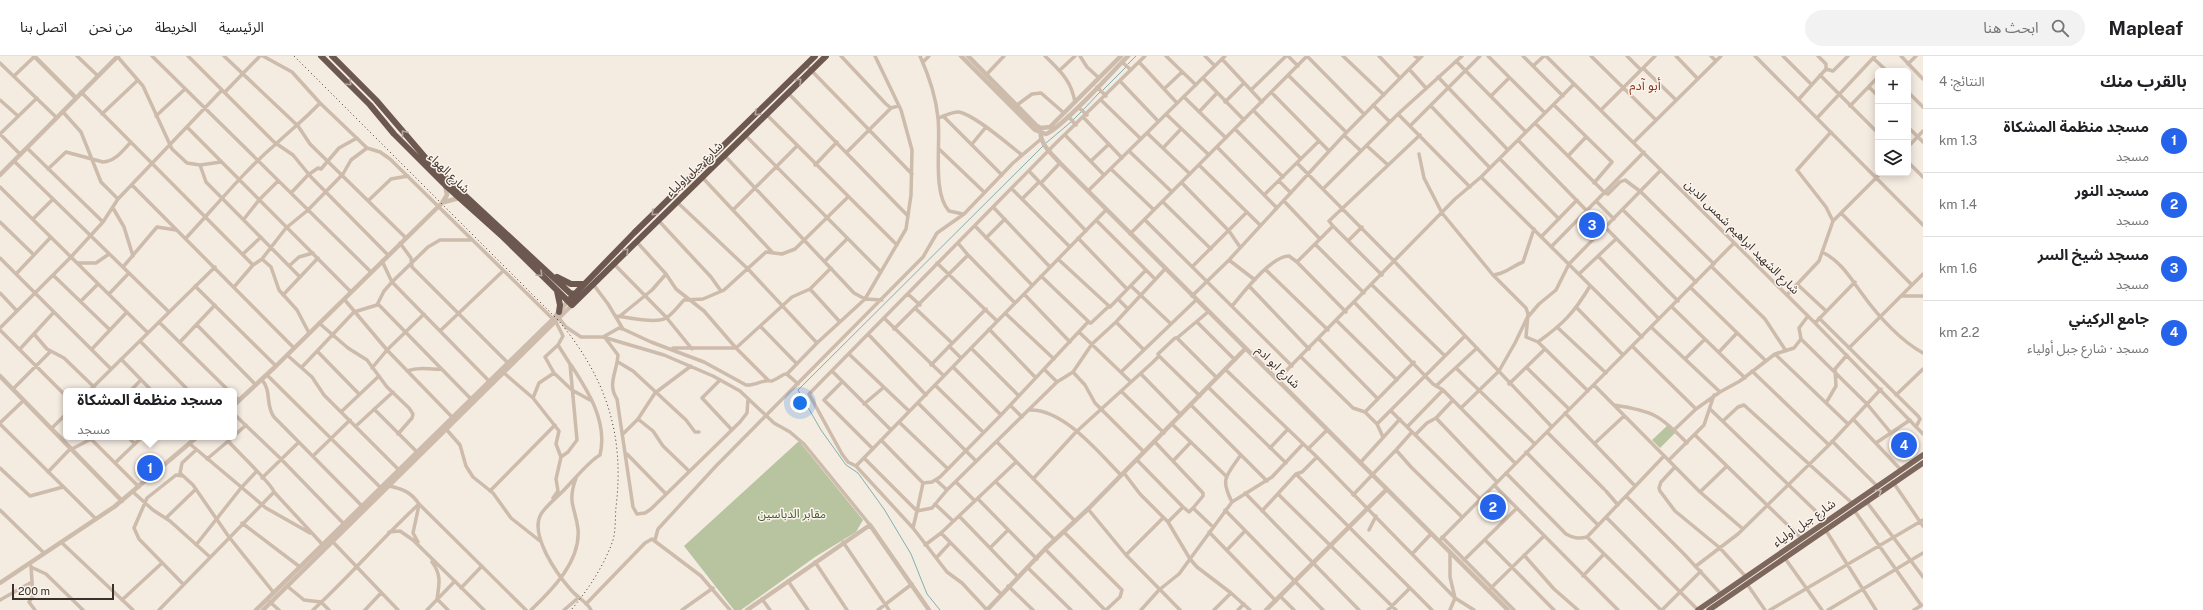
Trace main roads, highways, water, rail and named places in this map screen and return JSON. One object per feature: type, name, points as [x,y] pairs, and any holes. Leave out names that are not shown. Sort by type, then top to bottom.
[{"type":"highway","name":"شارع الهواء","points":[[321,56],[370,105],[394,134],[445,186],[503,237],[570,303],[577,297],[570,293],[430,163],[376,100],[332,56]]},
{"type":"highway","name":"شارع جبل اولياء","points":[[577,297],[584,284],[815,56]]},
{"type":"highway","name":"شارع جبل اولياء","points":[[577,297],[593,284],[826,56]]},
{"type":"highway","points":[[547,271],[571,284],[584,284]]},
{"type":"highway","points":[[556,290],[560,305],[557,318]]},
{"type":"main road","name":"شارع جبل أولياء","points":[[1698,610],[1923,455]]},
{"type":"main road","name":"شارع جبل أولياء","points":[[1712,609],[1784,557],[1923,463]]},
{"type":"waterway","points":[[1128,64],[1136,56]]},
{"type":"waterway","points":[[1103,90],[1126,67]]},
{"type":"waterway","points":[[1083,110],[1100,92]]},
{"type":"waterway","points":[[1073,120],[1081,112]]},
{"type":"waterway","points":[[1046,143],[1071,122]]},
{"type":"waterway","points":[[940,610],[927,594],[911,554],[884,509],[858,473],[846,465],[821,430],[798,390],[1044,145]]},
{"type":"railway","points":[[294,56],[558,320],[588,362],[608,407],[614,430],[618,480],[615,530],[612,543],[600,569],[571,610]]},
{"type":"place","name":"مسجد شيخ السر","points":[[1592,225]]},
{"type":"place","name":"جامع الركيني","points":[[1904,445]]},
{"type":"place","name":"مسجد منظمة المشكاة","points":[[150,468]]},
{"type":"place","name":"مسجد النور","points":[[1493,507]]},
{"type":"district","name":"أبو آدم","points":[[1645,85]]},
{"type":"park label","name":"مقابر الدباسين","points":[[792,514]]}]
